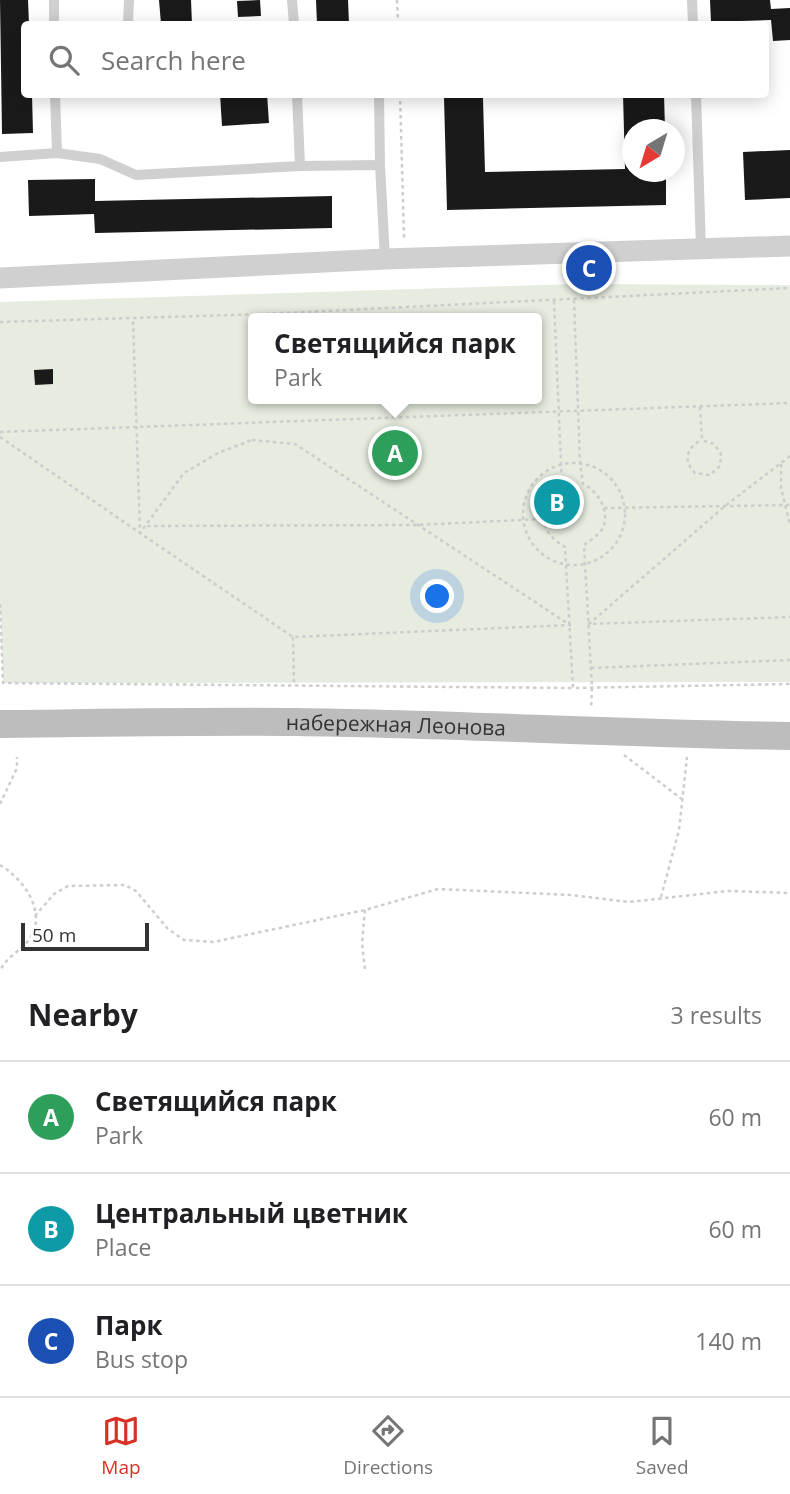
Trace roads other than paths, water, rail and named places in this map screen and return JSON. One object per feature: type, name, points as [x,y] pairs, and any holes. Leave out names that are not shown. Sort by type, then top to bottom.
[{"type":"main road","name":"набережная Леонова","points":[[0,724],[297,722],[790,736]]},
{"type":"street","points":[[0,278],[385,259],[790,246]]},
{"type":"lane","points":[[54,0],[54,21]]},
{"type":"lane","points":[[128,0],[128,21]]},
{"type":"lane","points":[[292,0],[294,21]]},
{"type":"lane","points":[[692,0],[693,21]]},
{"type":"lane","points":[[55,98],[57,153]]},
{"type":"lane","points":[[297,98],[300,166]]},
{"type":"lane","points":[[379,98],[385,259]]},
{"type":"lane","points":[[696,98],[701,249]]},
{"type":"lane","points":[[0,157],[57,153],[100,159],[136,175],[300,166],[380,165]]},
{"type":"place","name":"Парк","points":[[589,268]]},
{"type":"place","name":"Светящийся парк","points":[[395,453]]},
{"type":"place","name":"Центральный цветник","points":[[557,502]]}]
